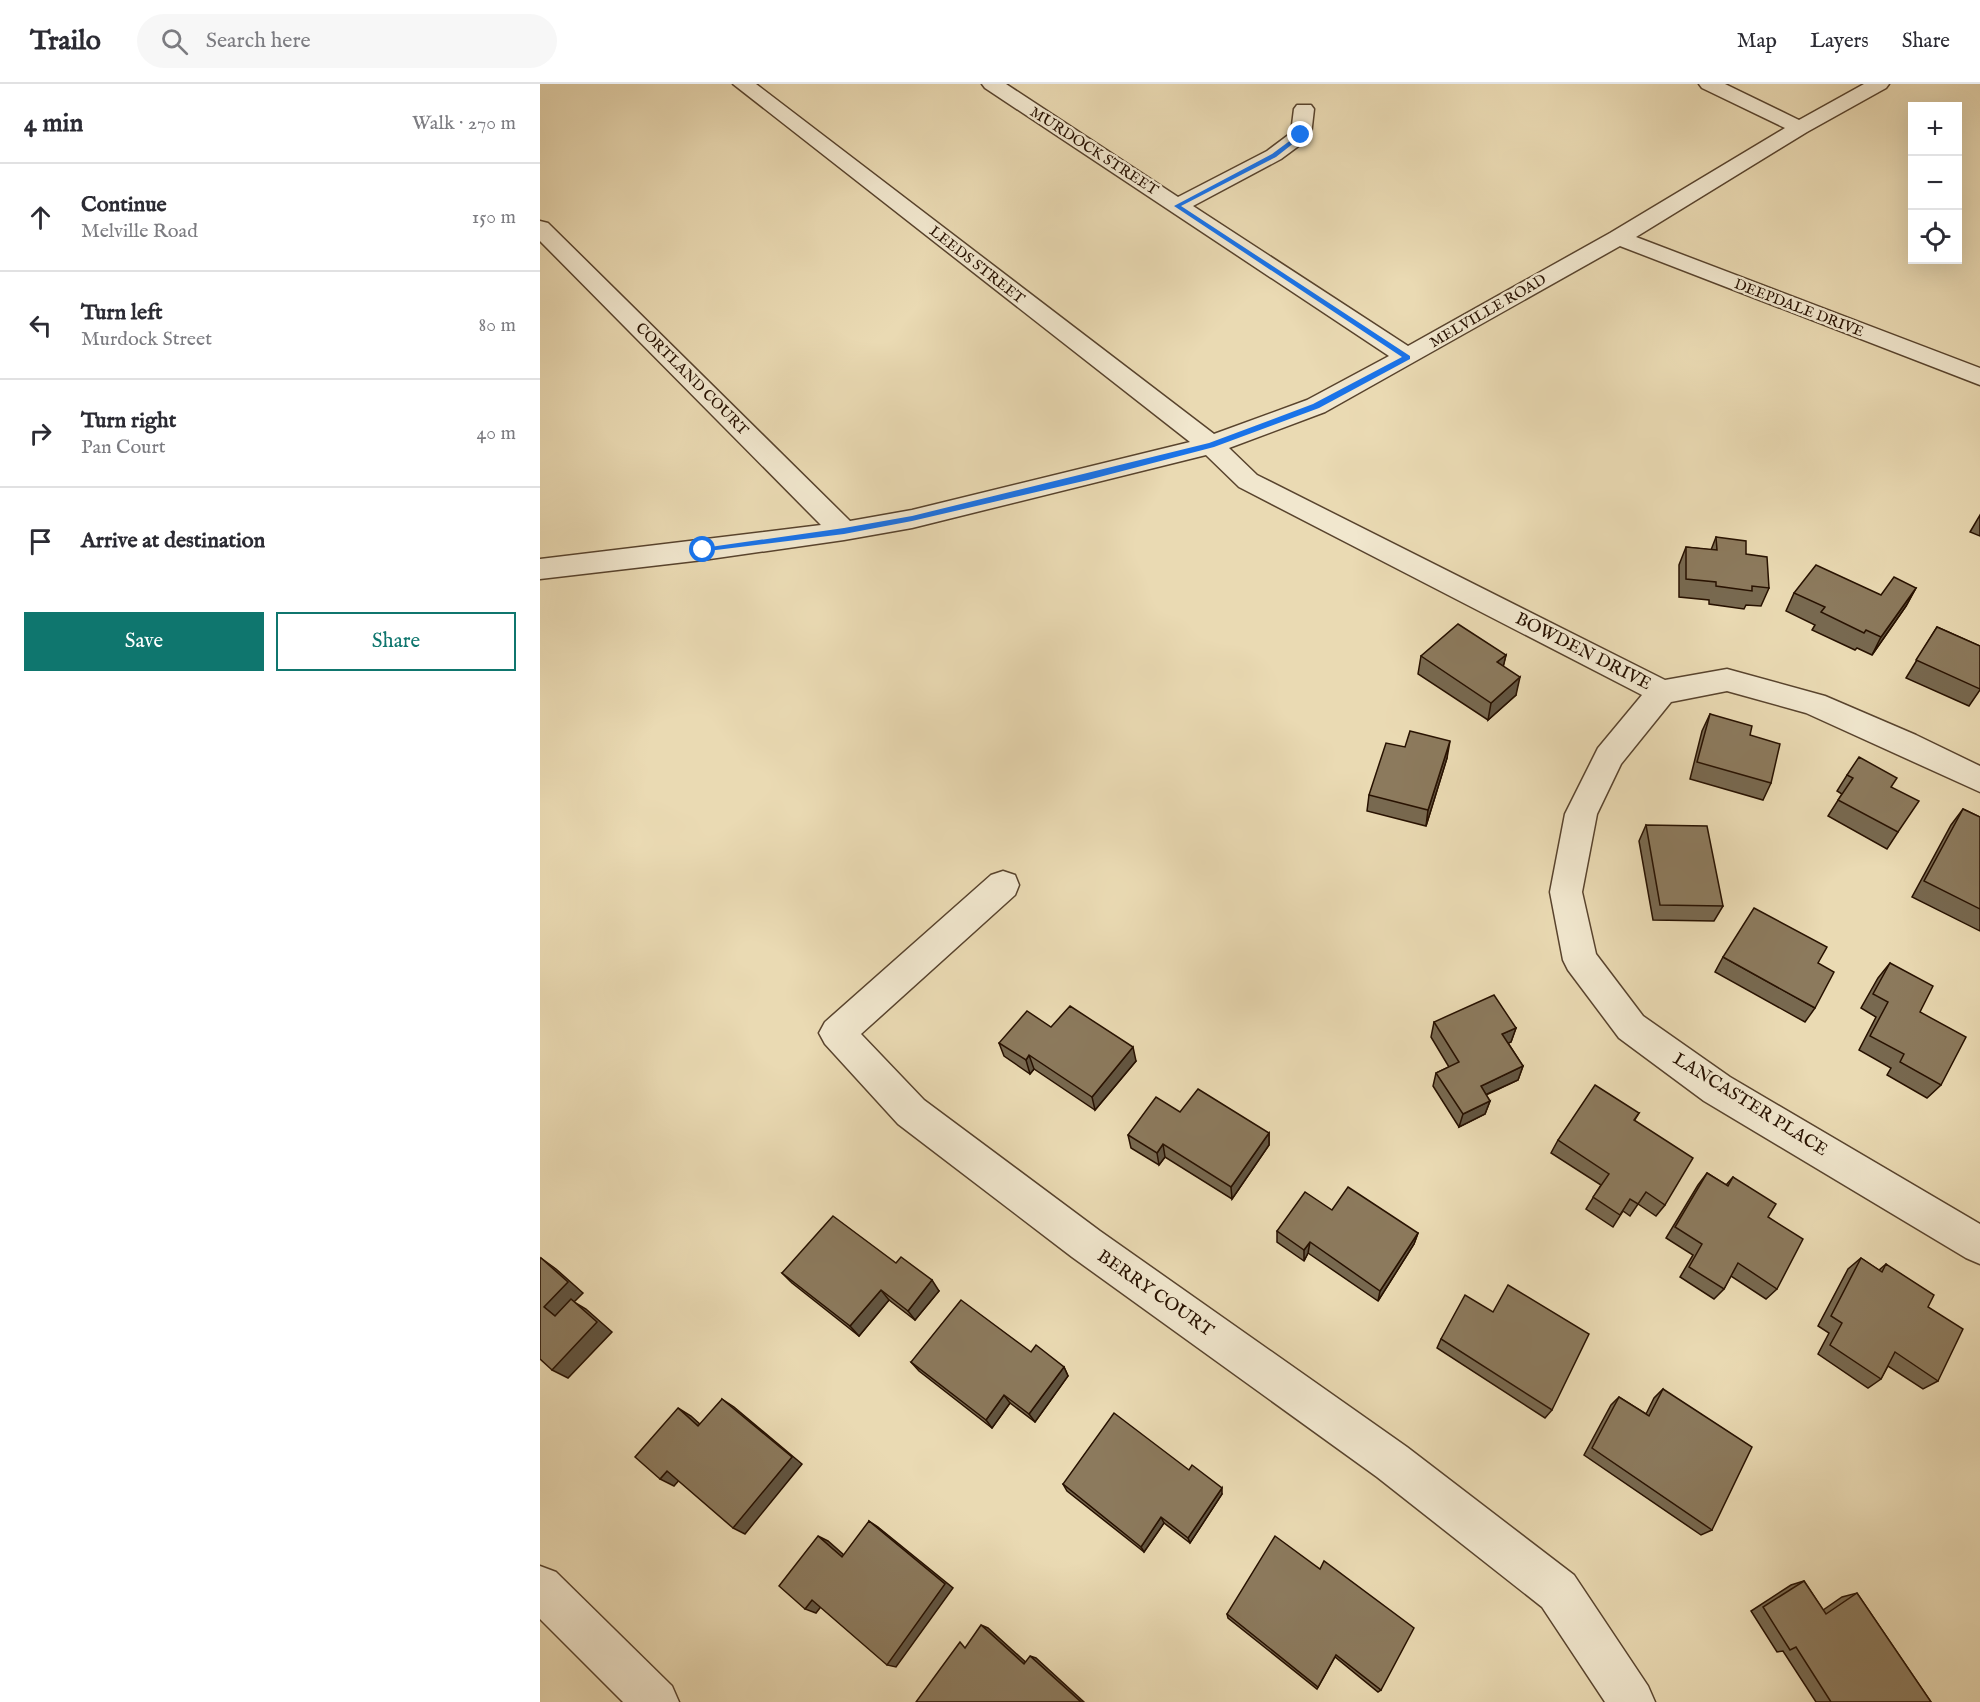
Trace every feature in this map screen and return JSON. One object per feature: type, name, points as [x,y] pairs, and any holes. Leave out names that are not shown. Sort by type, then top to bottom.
[{"type":"street","name":"LEEDS STREET","points":[[743,84],[1211,445]]},
{"type":"street","name":"MURDOCK STREET","points":[[992,84],[1407,357]]},
{"type":"street","points":[[1709,84],[1800,128]]},
{"type":"street","name":"MELVILLE ROAD","points":[[540,568],[703,550],[844,531],[912,519],[1211,445],[1316,406],[1407,357],[1618,238],[1800,128],[1879,84]]},
{"type":"street","points":[[1177,206],[1274,155],[1301,135],[1304,110]]},
{"type":"street","name":"CORTLAND COURT","points":[[540,228],[844,531]]},
{"type":"street","name":"DEEPDALE DRIVE","points":[[1618,238],[1980,377]]},
{"type":"street","name":"BOWDEN DRIVE","points":[[1211,445],[1248,481],[1662,692],[1727,680],[1814,704],[1905,743],[1980,780]]},
{"type":"street","name":"LANCASTER PLACE","points":[[1662,692],[1609,757],[1581,813],[1566,892],[1580,960],[1631,1027],[1717,1089],[1980,1245]]},
{"type":"street","name":"BERRY COURT","points":[[1003,885],[837,1033],[911,1112],[1086,1244],[1392,1462],[1558,1591],[1632,1702]]},
{"type":"street","points":[[540,1588],[656,1702]]},
{"type":"building","points":[[1716,537],[1746,541],[1746,554],[1767,557],[1769,588],[1752,586],[1752,591],[1716,586],[1716,582],[1686,579],[1686,547],[1717,550]]},
{"type":"building","points":[[1816,565],[1881,595],[1894,577],[1916,588],[1881,637],[1866,630],[1864,633],[1821,612],[1825,607],[1794,593]]},
{"type":"building","points":[[1458,624],[1506,655],[1497,662],[1520,677],[1491,703],[1421,656]]},
{"type":"building","points":[[1937,627],[1980,646],[1980,689],[1916,660]]},
{"type":"building","points":[[1710,714],[1752,726],[1750,735],[1780,744],[1771,783],[1697,762]]},
{"type":"building","points":[[1410,731],[1450,741],[1428,810],[1369,795],[1386,743],[1405,747]]},
{"type":"building","points":[[1859,757],[1897,778],[1891,787],[1919,801],[1898,832],[1838,800],[1853,778],[1847,775]]},
{"type":"building","points":[[1963,809],[1980,817],[1980,909],[1924,881]]},
{"type":"building","points":[[1646,825],[1707,826],[1723,906],[1660,905]]},
{"type":"building","points":[[1754,908],[1827,947],[1818,963],[1834,972],[1815,1008],[1723,957]]},
{"type":"building","points":[[1890,963],[1933,986],[1920,1012],[1966,1037],[1941,1085],[1900,1062],[1904,1054],[1870,1036],[1888,1002],[1873,994]]},
{"type":"building","points":[[1494,995],[1516,1028],[1502,1034],[1523,1066],[1481,1086],[1490,1101],[1463,1114],[1436,1073],[1459,1062],[1434,1022]]},
{"type":"building","points":[[1070,1006],[1133,1047],[1092,1097],[1029,1055],[1026,1060],[999,1043],[1027,1011],[1051,1027]]},
{"type":"building","points":[[1595,1085],[1639,1113],[1634,1120],[1693,1158],[1665,1205],[1646,1192],[1638,1204],[1630,1199],[1620,1215],[1593,1197],[1609,1174],[1558,1140]]},
{"type":"building","points":[[1198,1089],[1269,1133],[1231,1187],[1163,1144],[1157,1153],[1128,1135],[1156,1097],[1180,1112]]},
{"type":"building","points":[[1707,1173],[1728,1186],[1733,1177],[1776,1204],[1768,1217],[1803,1239],[1777,1289],[1738,1263],[1724,1289],[1689,1267],[1702,1244],[1675,1227]]},
{"type":"building","points":[[1348,1187],[1418,1233],[1380,1291],[1310,1242],[1304,1250],[1277,1231],[1305,1192],[1332,1210]]},
{"type":"building","points":[[833,1216],[896,1263],[901,1257],[932,1280],[908,1311],[881,1290],[850,1326],[782,1273]]},
{"type":"building","points":[[541,1258],[568,1282],[544,1307],[555,1316],[571,1299],[597,1322],[552,1370],[540,1359]]},
{"type":"building","points":[[1861,1258],[1882,1272],[1886,1264],[1934,1295],[1928,1307],[1963,1329],[1938,1381],[1895,1352],[1881,1379],[1830,1345],[1842,1323],[1831,1316]]},
{"type":"building","points":[[1508,1285],[1589,1334],[1552,1410],[1441,1339],[1465,1295],[1493,1312]]},
{"type":"building","points":[[961,1300],[1031,1352],[1036,1345],[1064,1367],[1029,1414],[1004,1395],[986,1420],[911,1362]]},
{"type":"building","points":[[1663,1389],[1752,1447],[1712,1530],[1592,1448],[1619,1397],[1649,1416]]},
{"type":"building","points":[[722,1399],[792,1457],[733,1528],[667,1471],[660,1479],[635,1457],[678,1408],[698,1426]]},
{"type":"building","points":[[1114,1413],[1189,1470],[1192,1465],[1222,1488],[1188,1538],[1161,1517],[1141,1547],[1063,1484]]},
{"type":"building","points":[[869,1521],[945,1584],[887,1665],[812,1600],[805,1609],[779,1586],[818,1536],[842,1557]]},
{"type":"building","points":[[1275,1536],[1320,1569],[1324,1561],[1414,1628],[1381,1690],[1336,1655],[1318,1687],[1227,1614]]},
{"type":"building","points":[[1804,1581],[1826,1614],[1857,1593],[1931,1702],[1831,1702],[1796,1647],[1790,1650],[1763,1607]]},
{"type":"building","points":[[981,1625],[1024,1664],[1030,1656],[1081,1702],[916,1702],[960,1642],[965,1648]]},
{"type":"route","points":[[703,550],[844,531],[912,519],[1211,445],[1316,406],[1407,357],[1177,206],[1274,155],[1301,135]]}]
